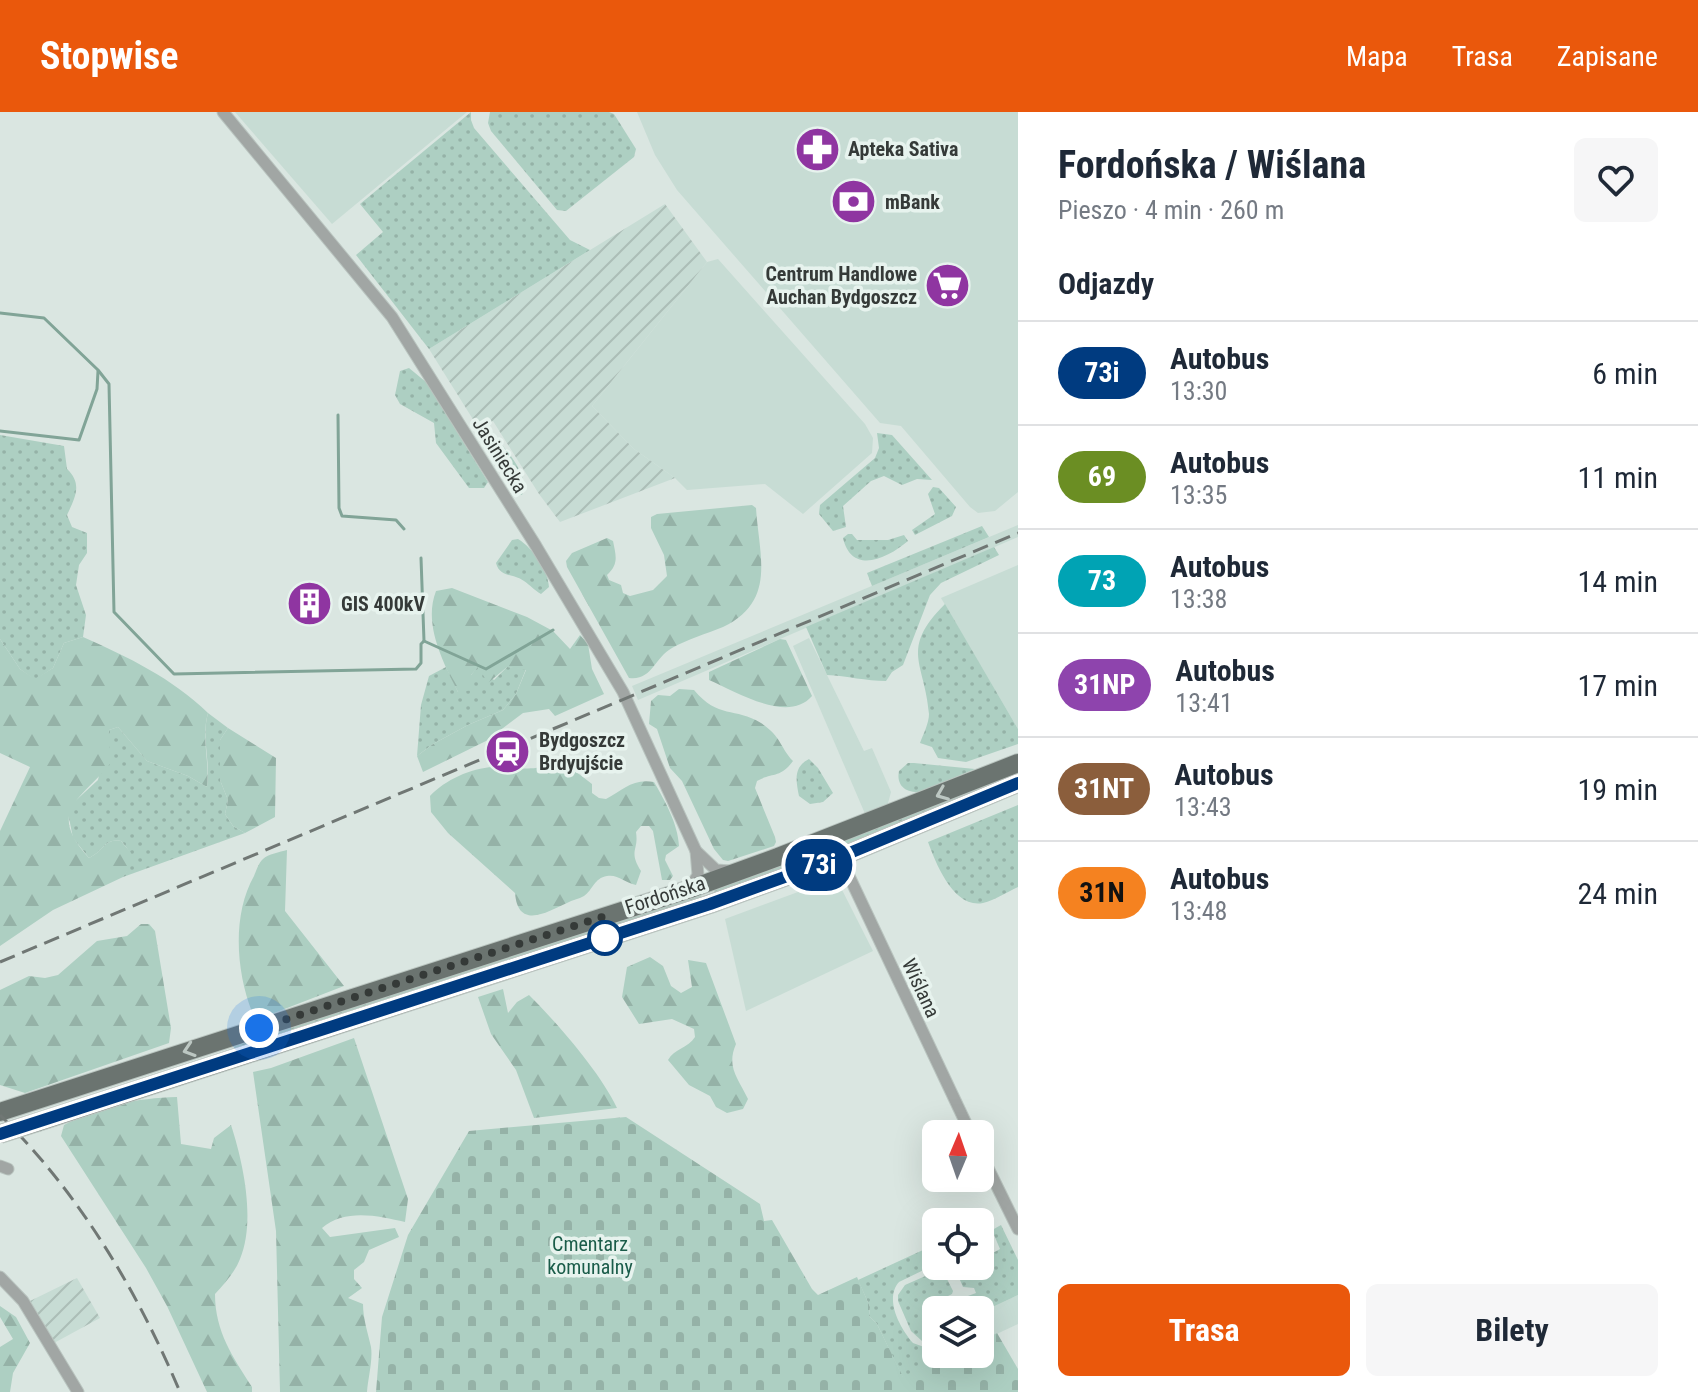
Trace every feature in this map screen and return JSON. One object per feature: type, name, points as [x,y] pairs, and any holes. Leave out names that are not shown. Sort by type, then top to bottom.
[{"type":"main road","name":"Fordońska","points":[[8,1109],[690,889],[1018,763]]},
{"type":"main road","name":"Fordońska","points":[[0,1134],[683,913],[840,857],[1018,783]]},
{"type":"street","name":"Jasiniecka","points":[[223,112],[392,317],[536,546],[623,692],[696,851]]},
{"type":"street","points":[[696,851],[716,870],[746,869]]},
{"type":"street","points":[[690,889],[698,875],[696,851]]},
{"type":"street","name":"Wiślana","points":[[840,857],[964,1120]]},
{"type":"street","points":[[994,1180],[1018,1229]]},
{"type":"street","points":[[0,1277],[23,1301],[78,1392]]},
{"type":"shaded area","points":[[235,112],[467,112],[332,224]]},
{"type":"shaded area","name":"Centrum Handlowe Auchan Bydgoszcz","points":[[637,112],[1018,112],[1018,492],[995,511],[978,513],[901,426],[880,423],[677,190],[655,155]]},
{"type":"shaded area","points":[[665,204],[707,262],[592,406],[634,449],[675,478],[560,522],[493,421],[479,429],[429,349]]},
{"type":"shaded area","points":[[718,259],[865,424],[873,438],[872,453],[803,514],[765,484],[687,490],[634,449],[592,406],[707,262]]},
{"type":"shaded area","points":[[1018,525],[1018,537],[638,700],[632,686]]},
{"type":"shaded area","points":[[1018,565],[1018,729],[941,598]]},
{"type":"shaded area","points":[[809,638],[864,751],[872,748],[891,792],[887,807],[866,816],[793,646]]},
{"type":"shaded area","points":[[836,878],[873,951],[746,1011],[725,919]]},
{"type":"shaded area","points":[[77,1278],[100,1318],[54,1343],[30,1301]]},
{"type":"shaded area","points":[[1018,1295],[1018,1324],[994,1335],[994,1306]]},
{"type":"green space","points":[[471,112],[474,128],[570,240],[590,250],[429,349],[356,255],[383,232],[360,204]]},
{"type":"green space","points":[[490,112],[609,112],[614,114],[636,149],[634,157],[566,211],[557,210],[491,131],[488,123]]},
{"type":"green space","points":[[409,368],[426,382],[488,482],[484,488],[469,488],[436,443],[434,423],[400,404],[395,395],[400,371]]},
{"type":"green space","points":[[488,432],[493,433],[520,470],[524,487],[522,495],[515,493],[485,449]]},
{"type":"green space","points":[[877,433],[892,435],[932,480],[917,479],[902,485],[884,476],[871,481],[843,506],[846,527],[833,531],[819,514],[820,505],[875,458],[879,448]]},
{"type":"green space","points":[[0,435],[64,446],[67,469],[76,486],[67,515],[72,527],[87,533],[87,553],[79,565],[76,585],[86,615],[83,637],[64,643],[53,668],[35,680],[20,669],[0,639]]},
{"type":"green space","points":[[933,487],[939,488],[956,507],[952,516],[915,535],[912,530],[935,514],[928,494]]},
{"type":"green space","points":[[752,505],[756,508],[761,576],[751,604],[723,627],[666,652],[643,676],[629,678],[566,561],[572,553],[607,538],[613,541],[616,555],[607,575],[609,580],[621,585],[623,593],[630,596],[653,590],[667,576],[664,555],[651,528],[651,517]]},
{"type":"green space","points":[[982,526],[989,537],[872,586],[867,573]]},
{"type":"green space","points":[[848,534],[857,540],[888,540],[904,535],[908,541],[881,558],[862,560],[848,550],[843,538]]},
{"type":"green space","points":[[518,539],[534,554],[546,574],[549,587],[541,594],[498,568],[496,563],[512,540]]},
{"type":"green space","points":[[994,547],[999,555],[941,583],[930,595],[903,665],[892,672],[886,681],[827,675],[806,627]]},
{"type":"green space","points":[[452,588],[527,617],[553,631],[570,649],[580,635],[588,644],[592,669],[604,694],[555,716],[549,709],[523,713],[486,741],[423,772],[417,756],[468,725],[503,710],[516,694],[526,670],[507,667],[488,683],[478,667],[471,675],[474,690],[458,692],[436,643],[432,616],[436,591]]},
{"type":"green space","points":[[945,604],[1018,729],[1018,744],[966,762],[938,758],[932,747],[920,743],[929,714],[918,657],[919,645],[931,620]]},
{"type":"green space","points":[[83,637],[164,679],[208,713],[205,732],[207,787],[188,776],[147,761],[118,727],[109,730],[108,741],[113,760],[73,805],[69,816],[70,828],[89,858],[107,843],[121,841],[131,853],[132,864],[123,877],[53,910],[0,946],[0,831],[30,767],[0,753],[0,639],[20,669],[35,679],[53,668],[64,643]]},
{"type":"green space","points":[[780,639],[786,640],[812,696],[802,704],[790,707],[762,703],[709,680],[709,672]]},
{"type":"green space","points":[[478,666],[494,680],[507,667],[526,669],[516,694],[503,710],[468,725],[417,756],[421,705],[429,676],[446,667],[458,692]]},
{"type":"green space","points":[[679,689],[694,690],[719,709],[761,723],[773,733],[793,761],[780,773],[757,781],[755,788],[775,837],[774,846],[728,861],[723,860],[714,849],[682,781],[670,768],[657,729],[649,724],[651,701],[658,695],[670,696]]},
{"type":"green space","points":[[208,713],[228,728],[220,740],[220,780],[228,800],[225,814],[233,826],[245,833],[123,877],[131,858],[121,841],[107,843],[89,858],[73,838],[68,813],[72,804],[98,780],[109,730],[118,727],[147,761],[188,776],[207,787],[205,732]]},
{"type":"green space","points":[[228,728],[276,758],[275,817],[245,833],[233,826],[225,814],[228,800],[220,780],[220,740]]},
{"type":"green space","points":[[809,759],[833,793],[823,802],[810,804],[799,796],[798,770]]},
{"type":"green space","points":[[553,760],[562,761],[592,784],[592,793],[599,798],[606,799],[634,783],[654,782],[670,813],[678,838],[679,846],[666,855],[665,860],[673,876],[670,880],[662,880],[653,831],[649,826],[641,826],[636,832],[634,854],[641,871],[636,885],[615,876],[603,877],[582,897],[543,913],[528,915],[517,905],[515,893],[448,833],[431,812],[430,796],[459,776],[485,768],[540,767]]},
{"type":"green space","points":[[908,763],[975,769],[915,792],[903,788],[899,781],[899,771]]},
{"type":"green space","points":[[1018,769],[1018,777],[859,843],[718,893],[713,891]]},
{"type":"green space","points":[[1018,805],[1018,887],[983,903],[963,899],[948,883],[928,842]]},
{"type":"green space","points":[[287,850],[285,911],[344,986],[269,1015],[252,1012],[242,979],[239,925],[247,891],[260,862]]},
{"type":"green space","points":[[700,893],[702,898],[227,1056],[240,1040]]},
{"type":"green space","points":[[141,924],[149,924],[155,931],[171,1028],[169,1043],[25,1093],[0,1085],[0,990],[29,976],[45,978],[58,975],[97,941],[127,936]]},
{"type":"green space","points":[[650,957],[663,966],[671,986],[681,993],[692,987],[688,960],[706,963],[736,1044],[733,1066],[748,1099],[743,1109],[727,1113],[716,1107],[710,1096],[689,1085],[668,1060],[692,1041],[694,1029],[672,1019],[639,1024],[622,997],[627,967]]},
{"type":"green space","points":[[503,989],[508,1013],[517,1002],[529,995],[589,1064],[617,1108],[534,1118],[516,1070],[491,1034],[478,997]]},
{"type":"green space","points":[[354,1038],[408,1199],[405,1222],[362,1215],[341,1218],[322,1228],[330,1237],[395,1228],[399,1237],[369,1250],[364,1262],[354,1270],[354,1279],[362,1288],[348,1298],[363,1304],[371,1347],[367,1392],[280,1392],[276,1231],[253,1072]]},
{"type":"green space","points":[[177,1097],[181,1144],[211,1149],[214,1138],[231,1125],[240,1156],[246,1192],[245,1244],[235,1268],[215,1294],[222,1332],[252,1392],[207,1392],[146,1268],[61,1136],[64,1125],[105,1108],[133,1101]]},
{"type":"green space","name":"Cmentarz komunalny","points":[[626,1117],[760,1204],[764,1221],[772,1220],[818,1295],[857,1277],[870,1307],[869,1316],[877,1324],[903,1377],[923,1368],[994,1368],[994,1335],[997,1333],[1018,1369],[1018,1392],[376,1392],[382,1317],[408,1235],[469,1131]]},
{"type":"green space","points":[[1001,1225],[1018,1260],[1018,1295],[994,1306],[994,1296],[968,1296],[976,1293],[974,1288],[963,1287],[960,1280],[994,1280],[994,1252],[1000,1249],[994,1229]]},
{"type":"green space","points":[[922,1250],[922,1271],[899,1282],[893,1305],[903,1330],[913,1343],[922,1346],[924,1368],[903,1378],[877,1324],[869,1316],[870,1307],[858,1280]]},
{"type":"green space","points":[[922,1278],[922,1280],[948,1280],[953,1291],[948,1296],[922,1296],[922,1341],[911,1331],[898,1301],[898,1295],[905,1285]]},
{"type":"green space","points":[[0,1306],[16,1317],[30,1343],[13,1373],[10,1392],[0,1392],[0,1347],[13,1339],[0,1317]]},
{"type":"waterway","points":[[0,313],[44,318],[109,384],[114,612],[174,674],[416,669],[421,663],[421,644],[424,641],[486,669],[553,630]]},
{"type":"waterway","points":[[0,431],[79,440],[97,389],[98,371]]},
{"type":"waterway","points":[[338,415],[339,508],[342,516],[396,520],[404,529]]},
{"type":"waterway","points":[[421,558],[424,641]]},
{"type":"railway","points":[[0,962],[1018,533]]},
{"type":"railway","points":[[0,1115],[55,1177],[104,1244],[145,1317],[180,1392]]},
{"type":"bus line","name":"73i","points":[[0,1134],[710,904],[840,857],[1018,783]]},
{"type":"place","name":"Apteka Sativa","points":[[817,149]]},
{"type":"place","name":"mBank","points":[[854,202]]},
{"type":"place","name":"Centrum Handlowe Auchan Bydgoszcz","points":[[948,286]]},
{"type":"place","name":"GIS 400kV","points":[[310,604]]},
{"type":"place","name":"Bydgoszcz Brdyujście","points":[[508,752]]},
{"type":"route","points":[[259,1028],[602,917],[605,938]]}]
